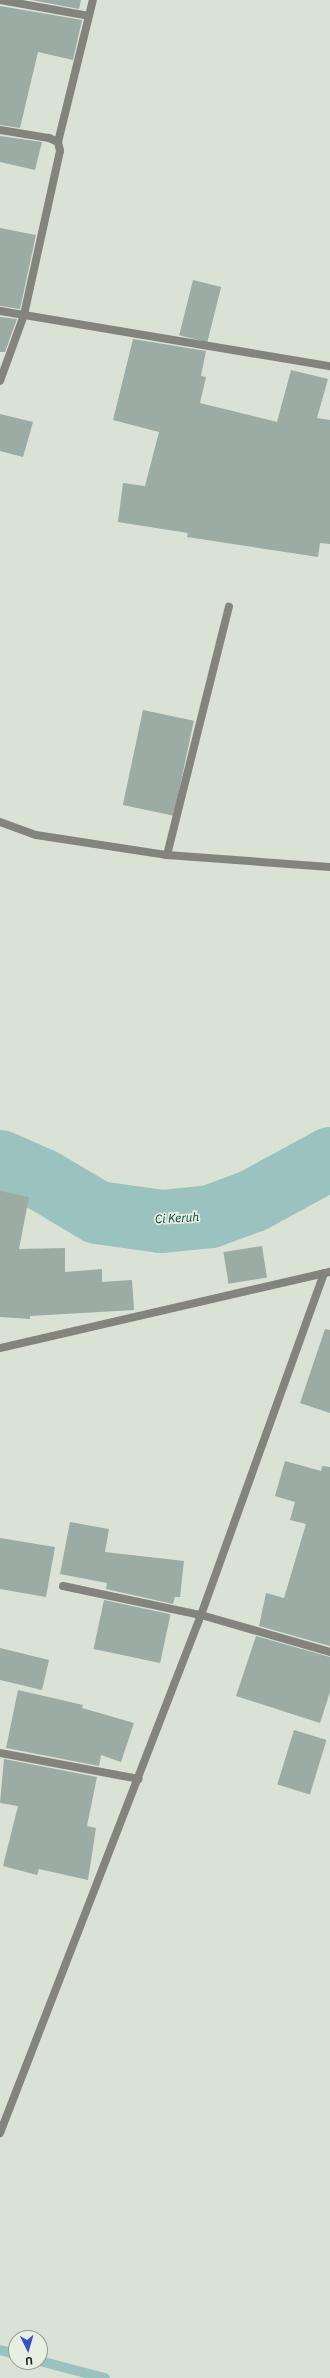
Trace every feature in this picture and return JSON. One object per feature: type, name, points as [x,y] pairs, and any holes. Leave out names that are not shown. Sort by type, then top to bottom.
[{"type":"street","points":[[0,0],[89,16]]},
{"type":"street","points":[[0,381],[24,315],[59,160],[58,142],[93,0]]},
{"type":"street","points":[[0,130],[58,142]]},
{"type":"street","points":[[0,311],[330,366]]},
{"type":"street","points":[[167,855],[228,607]]},
{"type":"street","points":[[0,822],[36,835],[167,855],[330,867]]},
{"type":"street","points":[[0,1348],[327,1273]]},
{"type":"street","points":[[0,2133],[202,1615],[327,1273]]},
{"type":"street","points":[[63,1586],[202,1615],[330,1652]]},
{"type":"street","points":[[0,1753],[139,1779]]},
{"type":"building","points":[[31,0],[81,0],[79,9]]},
{"type":"building","points":[[0,6],[82,20],[73,60],[38,52],[20,128],[0,125]]},
{"type":"building","points":[[0,136],[42,142],[35,170],[0,162]]},
{"type":"building","points":[[0,228],[36,235],[20,309],[0,306]]},
{"type":"building","points":[[193,280],[221,287],[207,342],[179,335]]},
{"type":"building","points":[[0,317],[17,319],[5,352],[0,352]]},
{"type":"building","points":[[133,339],[206,351],[201,376],[206,377],[200,403],[277,422],[291,370],[328,379],[317,418],[330,420],[330,544],[320,543],[318,557],[187,537],[188,533],[118,522],[123,483],[145,486],[159,432],[113,420]]},
{"type":"building","points":[[0,414],[33,422],[23,457],[0,451]]},
{"type":"building","points":[[143,710],[194,721],[174,816],[123,805]]},
{"type":"building","points":[[0,1191],[29,1197],[19,1249],[65,1248],[65,1272],[102,1269],[102,1282],[132,1280],[134,1310],[30,1316],[30,1319],[0,1317]]},
{"type":"building","points":[[262,1246],[267,1278],[228,1284],[223,1252]]},
{"type":"building","points":[[325,1329],[330,1330],[330,1413],[300,1403]]},
{"type":"building","points":[[285,1461],[321,1471],[322,1466],[330,1467],[330,1646],[259,1626],[266,1593],[284,1598],[306,1524],[290,1520],[295,1502],[275,1496]]},
{"type":"building","points":[[70,1522],[109,1529],[105,1552],[184,1561],[180,1597],[175,1597],[173,1604],[106,1589],[107,1583],[60,1574]]},
{"type":"building","points":[[0,1538],[55,1547],[46,1597],[0,1589]]},
{"type":"building","points":[[104,1600],[171,1614],[160,1663],[94,1649]]},
{"type":"building","points":[[256,1636],[330,1657],[330,1692],[320,1723],[236,1696]]},
{"type":"building","points":[[0,1648],[49,1660],[42,1690],[0,1680]]},
{"type":"building","points":[[18,1690],[83,1705],[82,1708],[134,1723],[121,1762],[101,1755],[99,1766],[6,1748]]},
{"type":"building","points":[[294,1730],[327,1740],[310,1794],[277,1785]]},
{"type":"building","points":[[4,1759],[97,1777],[87,1826],[96,1828],[88,1880],[39,1869],[37,1875],[3,1866],[18,1806],[0,1803]]},
{"type":"waterway","name":"Ci Keruh","points":[[0,1161],[43,1180],[97,1212],[161,1221],[210,1216],[253,1200],[330,1158]]},
{"type":"waterway","points":[[0,2350],[8,2352]]},
{"type":"waterway","points":[[48,2363],[105,2378]]}]
